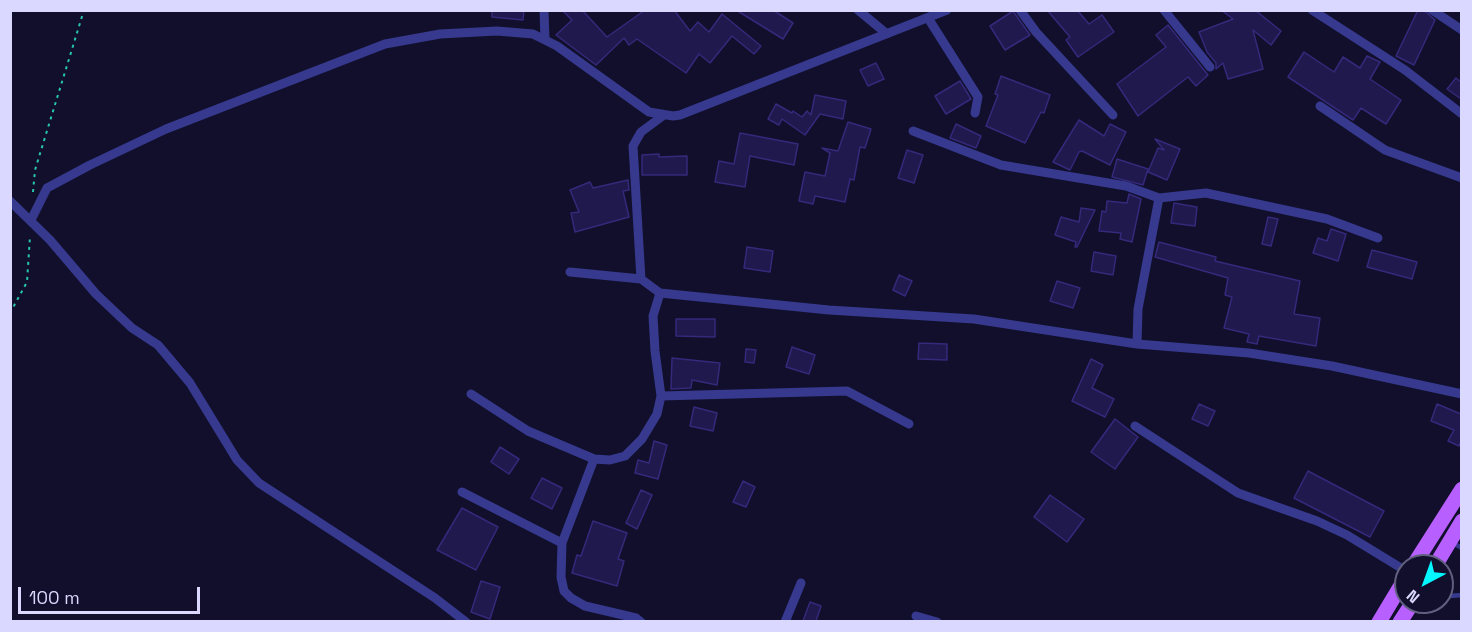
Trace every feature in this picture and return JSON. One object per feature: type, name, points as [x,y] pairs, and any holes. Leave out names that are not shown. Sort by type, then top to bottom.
[{"type":"main road","points":[[1420,554],[1461,489]]},
{"type":"main road","points":[[1444,554],[1458,534]]},
{"type":"main road","points":[[1379,621],[1394,597]]},
{"type":"street","points":[[544,10],[545,40]]},
{"type":"street","points":[[858,10],[887,34]]},
{"type":"street","points":[[31,220],[47,188],[90,165],[166,129],[385,44],[440,34],[497,31],[533,34],[557,46],[649,112],[681,115],[947,10]]},
{"type":"street","points":[[1020,10],[1036,32],[1113,115]]},
{"type":"street","points":[[1164,10],[1210,67]]},
{"type":"street","points":[[1312,10],[1405,70],[1461,114]]},
{"type":"street","points":[[1432,10],[1461,30]]},
{"type":"street","points":[[928,18],[978,97],[975,113]]},
{"type":"street","points":[[1320,106],[1385,150],[1461,178]]},
{"type":"street","points":[[641,279],[633,146],[641,132],[664,115]]},
{"type":"street","points":[[913,131],[1001,165],[1126,186],[1159,198],[1206,194],[1327,219],[1378,238]]},
{"type":"street","points":[[1137,344],[1138,309],[1159,198]]},
{"type":"street","points":[[10,201],[31,220],[96,294],[132,328],[158,345],[190,383],[237,460],[259,483],[435,598],[466,621]]},
{"type":"street","points":[[570,272],[641,279],[660,293],[829,310],[975,319],[1137,344],[1249,353],[1332,366],[1461,394]]},
{"type":"street","points":[[471,394],[528,431],[594,459],[610,460],[625,456],[642,439],[652,423],[657,414],[661,396],[653,316],[660,293]]},
{"type":"street","points":[[661,396],[847,391],[909,424]]},
{"type":"street","points":[[1135,426],[1238,493],[1317,521],[1347,535],[1394,564]]},
{"type":"street","points":[[594,459],[562,543],[561,577],[564,591],[585,606],[641,621]]},
{"type":"street","points":[[462,492],[562,543]]},
{"type":"street","points":[[785,621],[801,583]]},
{"type":"street","points":[[916,616],[937,621]]},
{"type":"path","points":[[10,313],[27,282],[35,170],[84,10]]},
{"type":"building","points":[[492,10],[524,10],[523,20],[492,17]]},
{"type":"building","points":[[562,10],[582,10],[607,37],[645,10],[674,10],[690,31],[698,22],[709,32],[722,14],[761,46],[754,54],[732,36],[710,63],[699,54],[686,73],[637,39],[629,45],[624,38],[596,65],[556,35],[572,20]]},
{"type":"building","points":[[736,10],[773,10],[793,23],[783,39]]},
{"type":"building","points":[[1047,10],[1077,10],[1089,24],[1102,15],[1114,32],[1078,57],[1066,40],[1070,37]]},
{"type":"building","points":[[1221,10],[1255,10],[1281,31],[1271,45],[1253,30],[1263,69],[1228,79],[1223,63],[1216,69],[1216,63],[1207,52],[1199,32],[1233,19]]},
{"type":"building","points":[[1418,10],[1426,12],[1435,20],[1414,65],[1396,56]]},
{"type":"building","points":[[1013,11],[1030,35],[1005,50],[990,26]]},
{"type":"building","points":[[1168,25],[1208,75],[1196,86],[1188,77],[1138,116],[1117,84],[1166,47],[1156,35]]},
{"type":"building","points":[[1304,52],[1334,72],[1343,57],[1360,68],[1367,56],[1380,62],[1370,79],[1401,100],[1386,124],[1361,108],[1353,120],[1288,77]]},
{"type":"building","points":[[876,63],[884,79],[868,86],[860,70]]},
{"type":"building","points":[[1001,76],[1050,95],[1044,113],[1041,112],[1025,143],[986,126],[998,95],[995,94]]},
{"type":"building","points":[[1456,78],[1461,82],[1461,99],[1447,89]]},
{"type":"building","points":[[960,81],[971,99],[946,114],[935,96]]},
{"type":"building","points":[[815,95],[846,101],[843,119],[820,114],[805,135],[782,119],[779,125],[768,119],[776,104],[802,117],[807,111],[811,115]]},
{"type":"building","points":[[1079,120],[1104,136],[1110,124],[1126,132],[1110,165],[1082,151],[1079,152],[1070,170],[1053,162]]},
{"type":"building","points":[[848,122],[871,129],[865,148],[860,147],[854,180],[850,179],[845,202],[815,196],[813,204],[799,201],[805,172],[825,176],[830,153],[822,148],[838,151]]},
{"type":"building","points":[[956,124],[981,136],[976,148],[950,138]]},
{"type":"building","points":[[740,133],[798,144],[794,165],[750,156],[745,187],[715,182],[719,161],[734,164]]},
{"type":"building","points":[[1155,139],[1180,149],[1167,180],[1148,172],[1158,148],[1164,150]]},
{"type":"building","points":[[907,150],[923,155],[914,183],[898,178]]},
{"type":"building","points":[[659,154],[659,157],[687,156],[687,175],[642,175],[642,155]]},
{"type":"building","points":[[1117,159],[1148,169],[1143,185],[1112,177]]},
{"type":"building","points":[[628,180],[629,190],[623,191],[629,217],[575,232],[571,213],[579,212],[570,190],[590,182],[593,188]]},
{"type":"building","points":[[1129,194],[1141,199],[1132,242],[1120,239],[1121,233],[1099,231],[1102,211],[1106,212],[1107,201],[1127,203]]},
{"type":"building","points":[[1174,203],[1197,207],[1195,226],[1171,223]]},
{"type":"building","points":[[1081,208],[1095,210],[1075,247],[1076,242],[1055,235],[1061,217],[1079,222]]},
{"type":"building","points":[[1268,217],[1278,219],[1271,246],[1262,244]]},
{"type":"building","points":[[1331,229],[1346,234],[1338,261],[1313,253],[1318,238],[1327,241]]},
{"type":"building","points":[[1159,242],[1216,257],[1215,261],[1300,281],[1294,314],[1320,318],[1316,346],[1259,336],[1257,344],[1247,342],[1249,334],[1224,328],[1232,297],[1225,295],[1228,278],[1155,257]]},
{"type":"building","points":[[747,247],[773,251],[770,272],[744,268]]},
{"type":"building","points":[[1372,250],[1417,262],[1412,279],[1367,267]]},
{"type":"building","points":[[1094,252],[1116,256],[1113,275],[1091,271]]},
{"type":"building","points":[[899,275],[912,281],[905,296],[893,290]]},
{"type":"building","points":[[1057,281],[1080,288],[1073,308],[1050,301]]},
{"type":"building","points":[[676,319],[715,319],[715,337],[676,336]]},
{"type":"building","points":[[919,343],[947,344],[947,360],[918,359]]},
{"type":"building","points":[[792,347],[815,355],[809,374],[786,367]]},
{"type":"building","points":[[746,349],[756,350],[754,363],[745,362]]},
{"type":"building","points":[[672,358],[720,363],[717,385],[692,380],[691,388],[671,389]]},
{"type":"building","points":[[1091,359],[1103,365],[1092,388],[1114,399],[1105,417],[1072,401]]},
{"type":"building","points":[[1199,404],[1215,411],[1208,426],[1192,419]]},
{"type":"building","points":[[1437,404],[1461,414],[1459,446],[1448,441],[1454,430],[1431,421]]},
{"type":"building","points":[[694,407],[717,413],[713,431],[690,426]]},
{"type":"building","points":[[1115,419],[1138,437],[1115,469],[1091,452]]},
{"type":"building","points":[[654,441],[667,445],[658,479],[635,473],[638,460],[649,463]]},
{"type":"building","points":[[500,447],[519,459],[509,474],[491,462]]},
{"type":"building","points":[[1308,471],[1384,511],[1370,537],[1294,498]]},
{"type":"building","points":[[542,478],[562,488],[552,509],[531,498]]},
{"type":"building","points":[[743,481],[755,487],[746,507],[733,502]]},
{"type":"building","points":[[641,490],[652,495],[637,529],[626,523]]},
{"type":"building","points":[[1050,495],[1084,519],[1067,542],[1034,517]]},
{"type":"building","points":[[462,508],[498,527],[476,570],[437,550]]},
{"type":"building","points":[[593,521],[627,533],[618,559],[624,561],[617,586],[572,573],[577,555],[581,556]]},
{"type":"building","points":[[481,581],[500,587],[490,619],[471,612]]},
{"type":"building","points":[[810,602],[821,606],[816,621],[803,621]]}]
